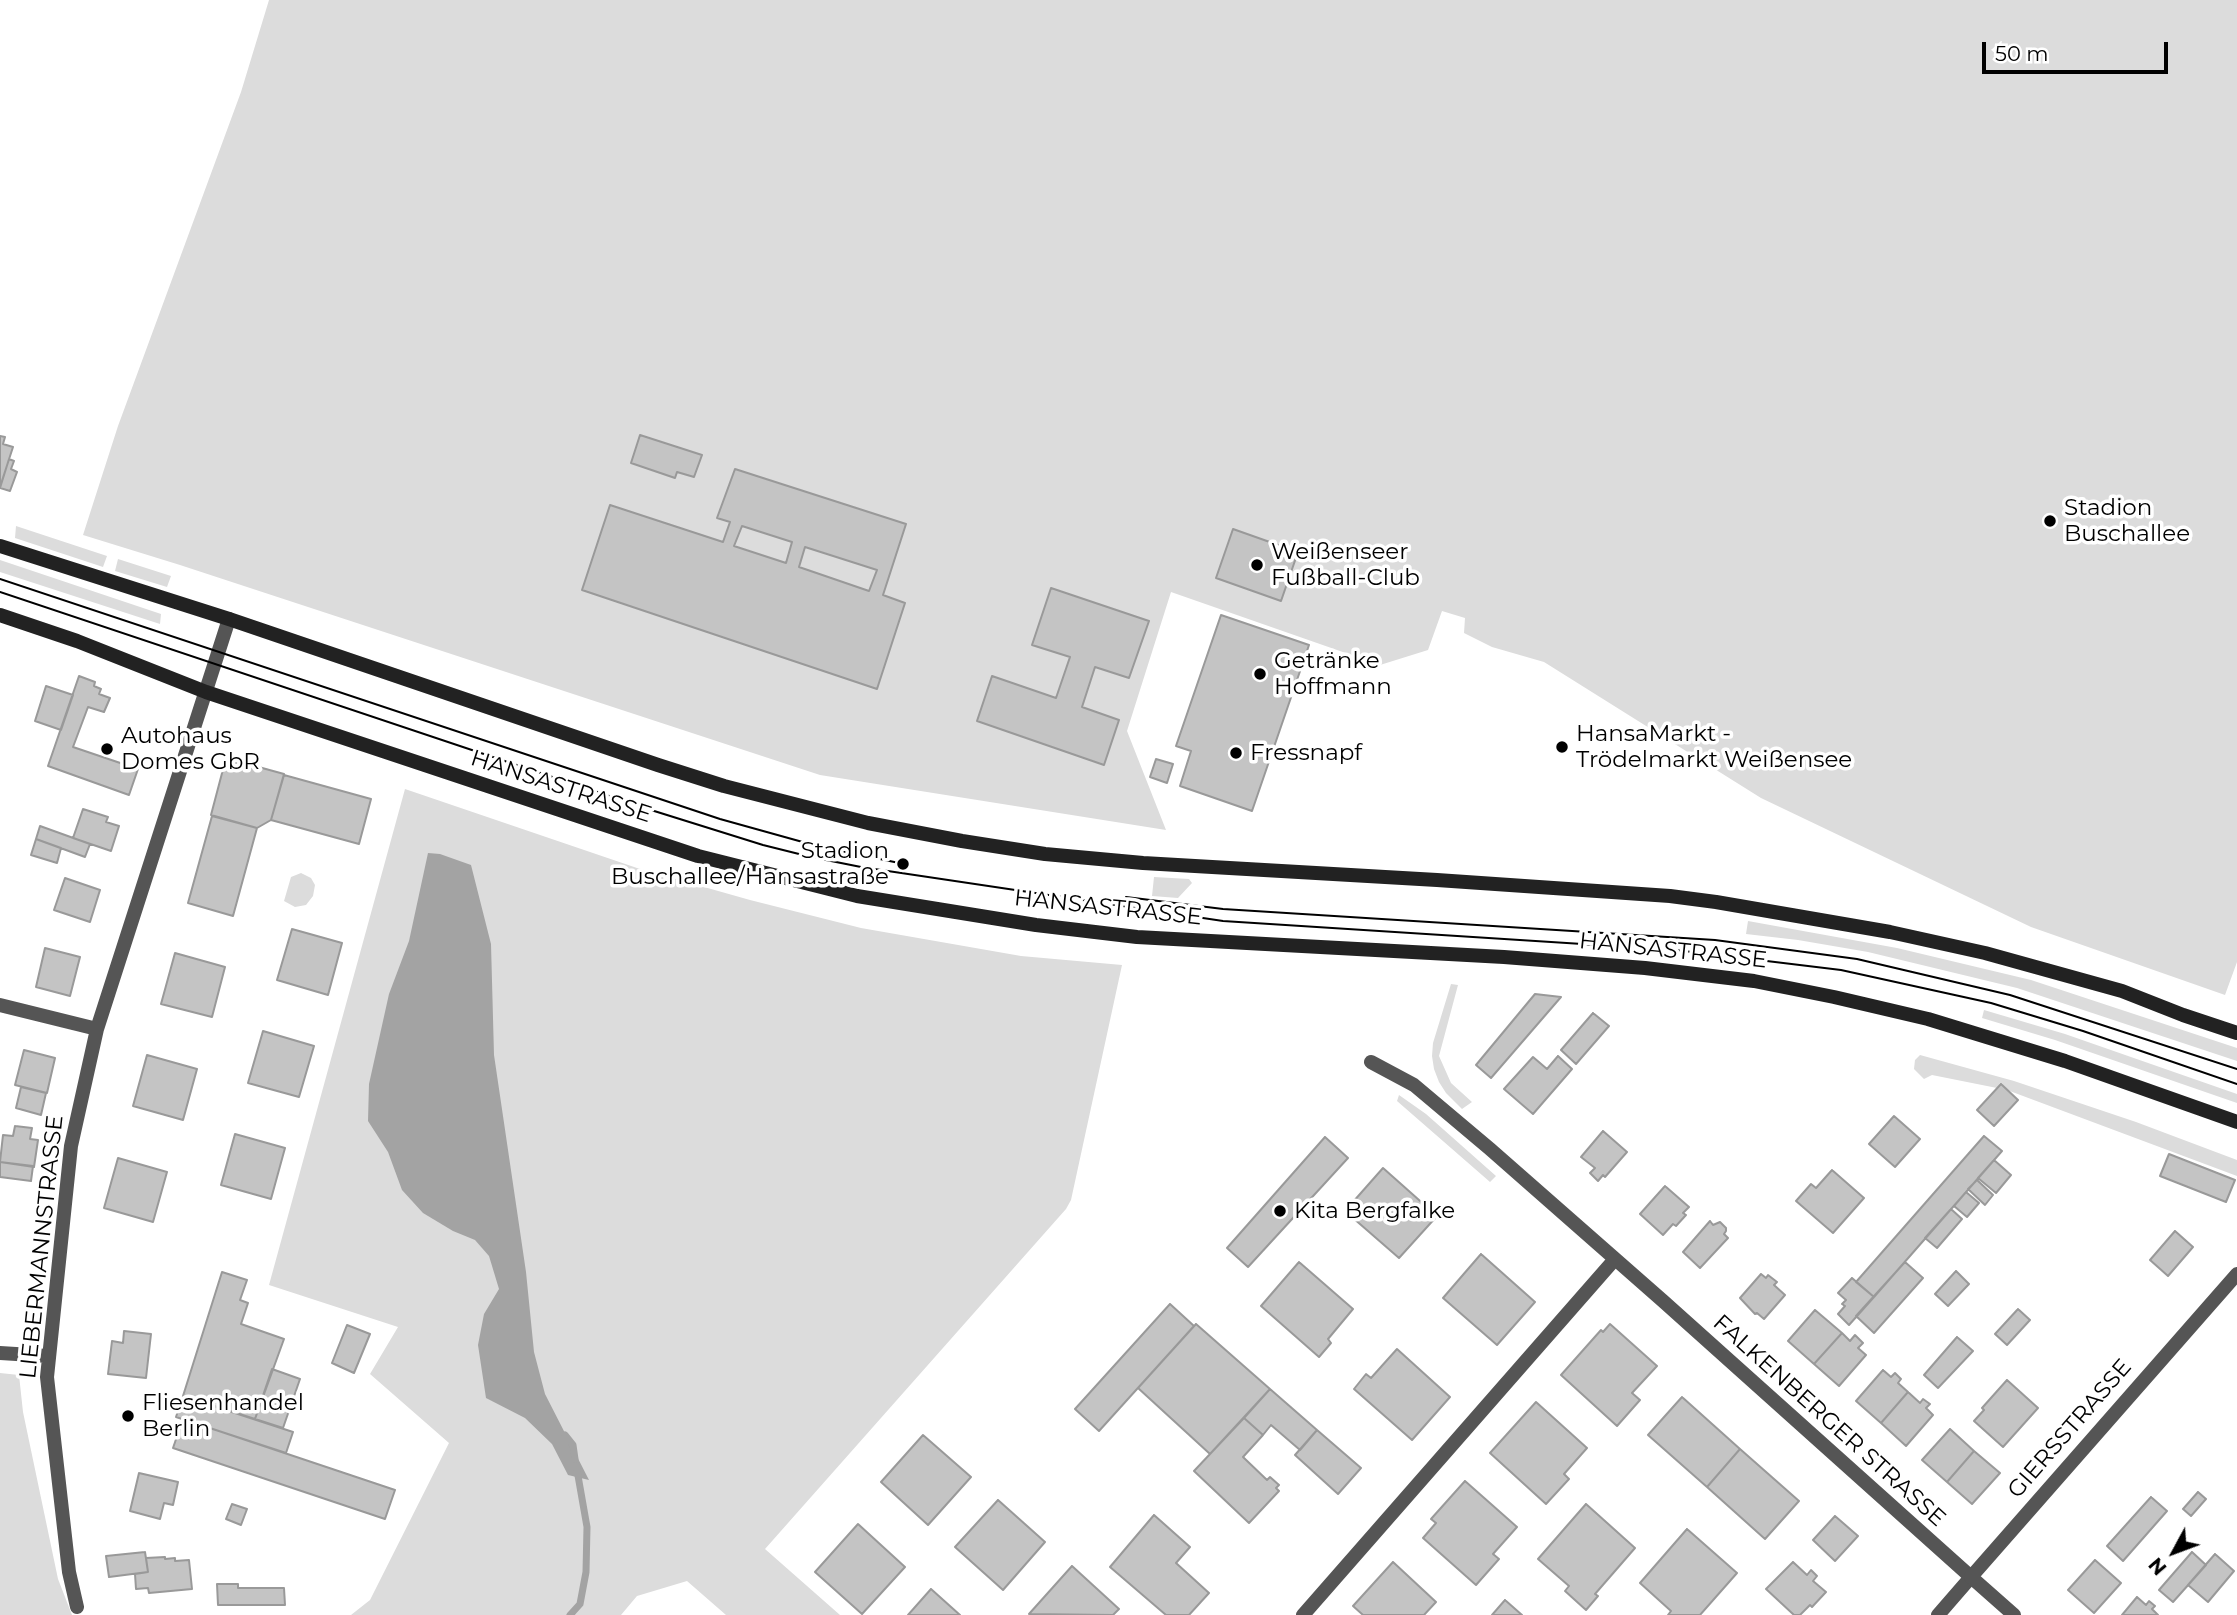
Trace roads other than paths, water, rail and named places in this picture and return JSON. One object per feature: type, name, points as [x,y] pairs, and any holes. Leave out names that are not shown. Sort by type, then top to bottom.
[{"type":"main road","name":"HANSASTRASSE","points":[[0,546],[229,619],[658,765],[819,812],[869,823],[962,841],[1070,857],[1670,896],[1716,902],[1890,932],[1985,953],[2122,991],[2237,1033]]},
{"type":"main road","name":"HANSASTRASSE","points":[[0,615],[206,692],[698,856],[857,897],[1036,925],[1137,937],[1406,954],[1504,957],[1645,968],[1754,981],[1928,1019],[2065,1061],[2237,1122]]},
{"type":"street","name":"LIEBERMANNSTRASSE","points":[[77,1607],[69,1572],[47,1377],[71,1146],[97,1028],[229,619]]},
{"type":"street","points":[[0,1005],[97,1028]]},
{"type":"street","name":"FALKENBERGER STRASSE","points":[[1371,1062],[1414,1086],[1615,1259],[2014,1615]]},
{"type":"street","points":[[1303,1615],[1615,1259]]},
{"type":"street","name":"GIERSSTRASSE","points":[[1938,1615],[2237,1274]]},
{"type":"street","points":[[0,1353],[48,1356]]},
{"type":"waterway","points":[[565,1435],[573,1445],[575,1459]]},
{"type":"waterway","points":[[570,1615],[580,1604],[586,1572],[587,1527],[577,1470]]},
{"type":"tram line","points":[[0,579],[720,819],[817,846],[904,864]]},
{"type":"tram line","points":[[0,592],[651,810],[811,857],[861,867],[1223,921],[1676,950],[1841,970],[1991,1003],[2083,1031],[2237,1084]]},
{"type":"tram line","points":[[1126,897],[1223,909],[1715,940],[1857,959],[2010,995],[2237,1069]]},
{"type":"place","name":"Stadion Buschallee","points":[[2050,521]]},
{"type":"place","name":"Weißenseer Fußball-Club","points":[[1257,565]]},
{"type":"place","name":"Getränke Hoffmann","points":[[1260,674]]},
{"type":"place","name":"HansaMarkt - Trödelmarkt Weißensee","points":[[1562,747]]},
{"type":"place","name":"Autohaus Domes GbR","points":[[107,749]]},
{"type":"place","name":"Fressnapf","points":[[1236,753]]},
{"type":"place","name":"Stadion Buschallee/Hansastraße","points":[[903,864]]},
{"type":"place","name":"Kita Bergfalke","points":[[1280,1211]]},
{"type":"place","name":"Fliesenhandel Berlin","points":[[128,1416]]}]
